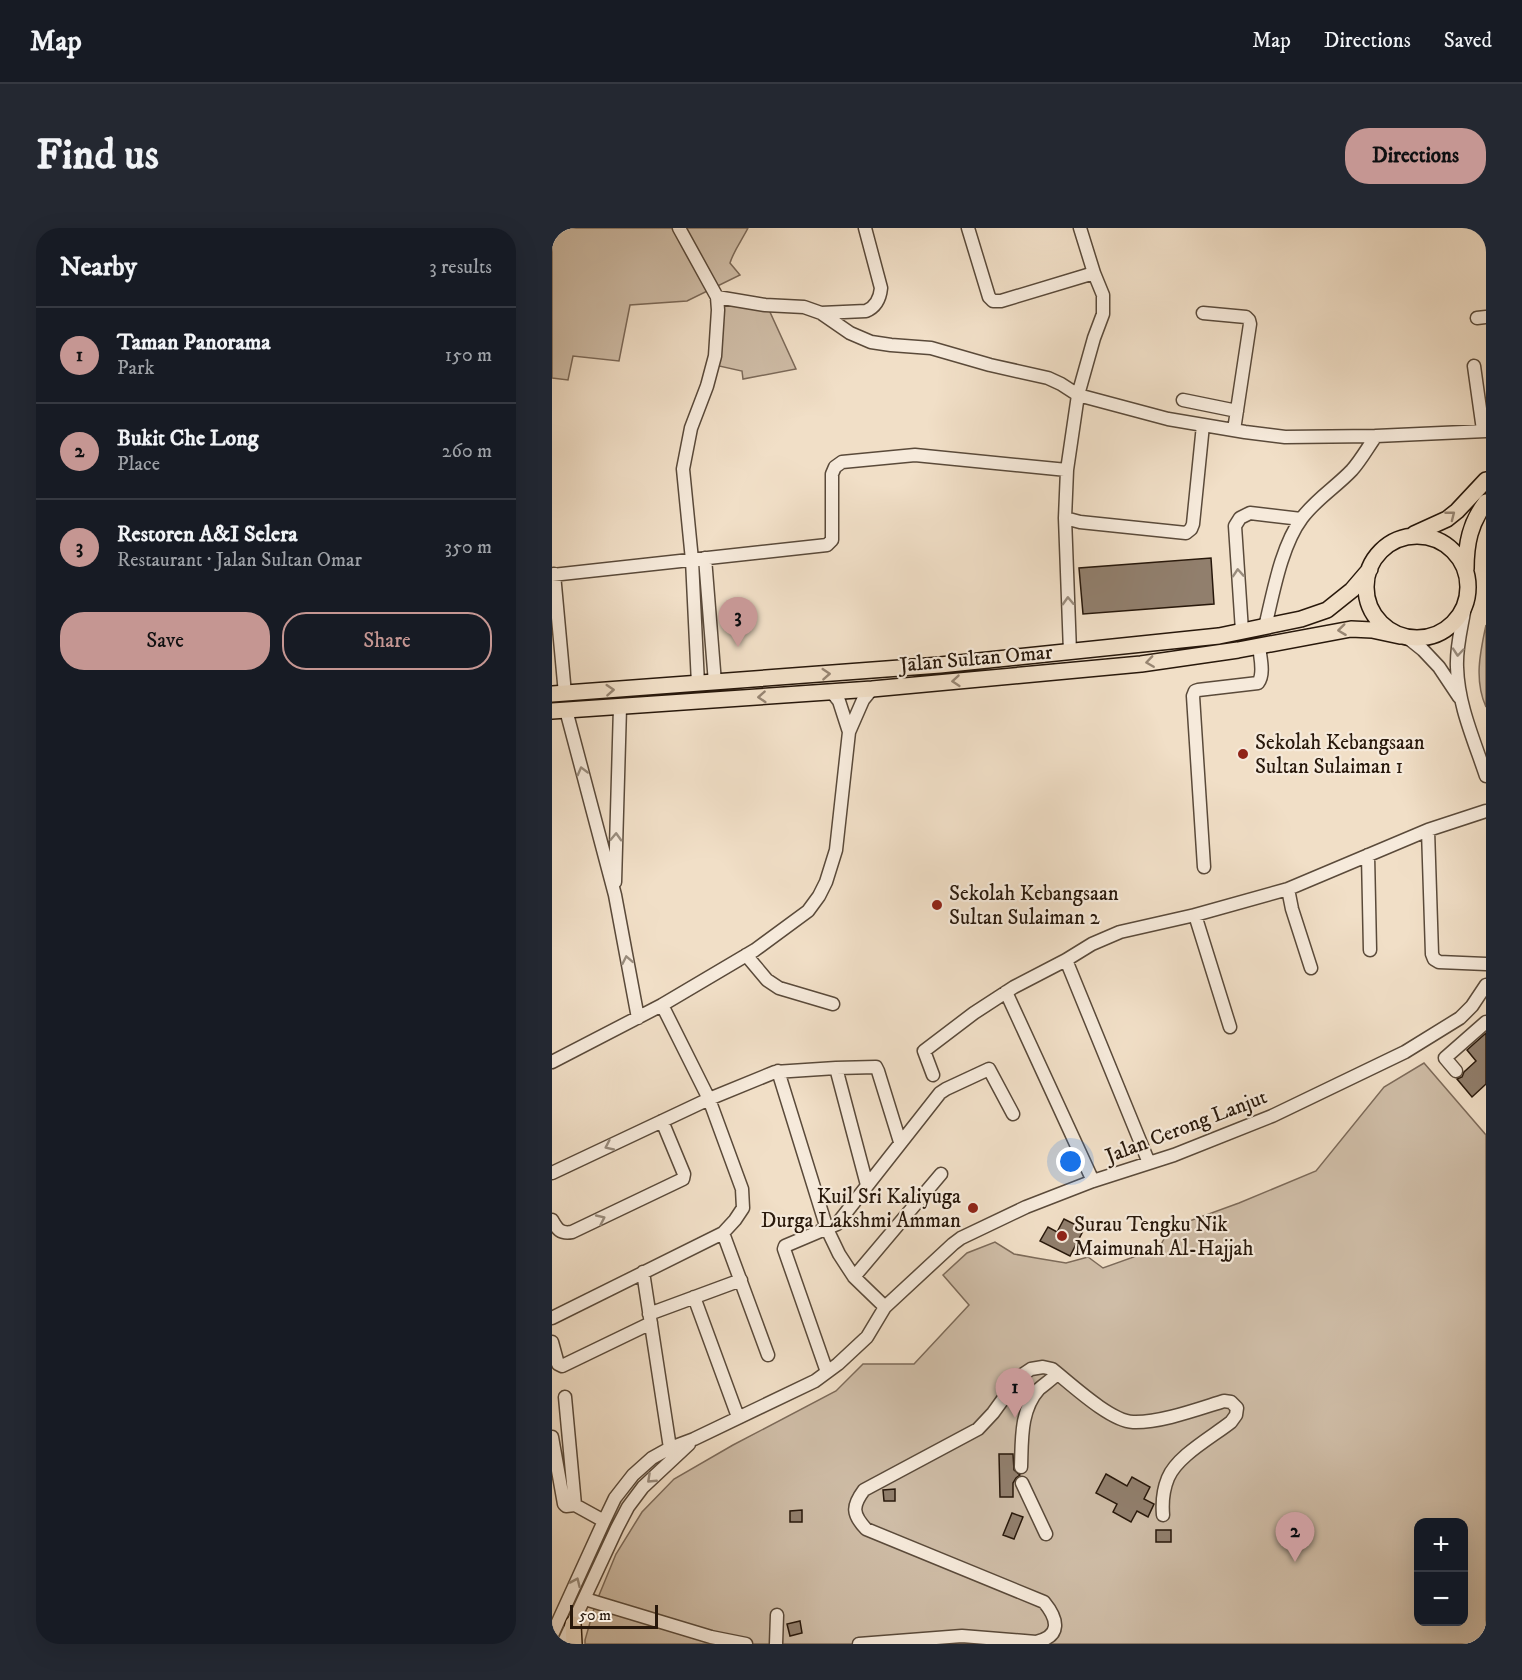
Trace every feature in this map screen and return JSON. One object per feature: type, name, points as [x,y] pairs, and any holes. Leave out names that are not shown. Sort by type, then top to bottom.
[{"type":"main road","points":[[559,694],[940,665],[1070,652],[1219,636],[1301,619],[1327,610],[1352,590],[1370,569],[1381,551],[1389,544],[1447,519],[1486,480]]},
{"type":"main road","points":[[1370,569],[1366,585],[1368,601],[1375,616],[1386,628],[1404,637],[1426,638],[1442,632],[1456,621],[1465,606],[1468,594],[1466,550],[1469,532],[1486,502]]},
{"type":"main road","points":[[1408,537],[1420,536],[1444,543],[1457,555],[1466,571]]},
{"type":"main road","name":"Jalan Sultan Omar","points":[[559,711],[872,689],[1141,664],[1350,629],[1372,630],[1404,637]]},
{"type":"main road","points":[[573,1624],[574,1644]]},
{"type":"street","points":[[679,228],[717,297],[718,324],[715,356],[707,386],[691,428],[683,469],[692,560],[698,684]]},
{"type":"street","points":[[717,297],[822,312],[871,309],[879,298],[881,288],[865,228]]},
{"type":"street","points":[[968,228],[989,297],[993,301],[1094,273]]},
{"type":"street","points":[[1070,652],[1065,518],[1067,470],[1078,395],[1103,314],[1103,295],[1080,228]]},
{"type":"street","points":[[822,312],[850,333],[871,342],[931,348],[1048,378],[1078,395],[1168,419],[1285,437],[1376,436],[1484,430],[1474,366]]},
{"type":"street","points":[[1203,313],[1246,317],[1249,320],[1234,430]]},
{"type":"street","points":[[1183,400],[1237,411]]},
{"type":"street","points":[[1065,518],[1080,522],[1186,533],[1191,530],[1203,425]]},
{"type":"street","points":[[1265,627],[1277,577],[1301,519],[1320,498],[1353,469],[1376,436]]},
{"type":"street","points":[[559,694],[553,574],[827,545],[832,533],[832,474],[835,467],[842,462],[915,455],[1067,470]]},
{"type":"street","points":[[1242,631],[1235,526],[1240,518],[1250,513],[1301,519]]},
{"type":"street","points":[[705,558],[715,682]]},
{"type":"street","points":[[1459,698],[1457,648],[1465,606]]},
{"type":"street","points":[[1404,637],[1424,650],[1439,667],[1459,698],[1486,776]]},
{"type":"street","points":[[1204,867],[1192,696],[1198,690],[1258,684],[1262,675],[1259,646]]},
{"type":"street","points":[[552,1062],[662,1005],[746,955],[808,911],[826,882],[836,850],[849,732],[863,700],[872,689]]},
{"type":"street","points":[[831,691],[839,701],[849,732]]},
{"type":"street","points":[[615,895],[620,707]]},
{"type":"street","points":[[559,711],[615,895],[638,1018]]},
{"type":"street","points":[[933,1075],[924,1051],[1006,992],[1092,944],[1120,932],[1195,915],[1288,889],[1428,830],[1486,811]]},
{"type":"street","points":[[1428,830],[1434,959],[1439,962],[1486,963]]},
{"type":"street","points":[[1368,855],[1370,950]]},
{"type":"street","points":[[1288,889],[1311,968]]},
{"type":"street","points":[[1195,915],[1230,1027]]},
{"type":"street","points":[[746,955],[767,980],[779,988],[833,1004]]},
{"type":"street","points":[[1066,960],[1149,1163]]},
{"type":"street","name":"Jalan Cerong Lanjut","points":[[552,1635],[615,1498],[633,1475],[652,1458],[670,1448],[694,1439],[815,1381],[867,1337],[885,1307],[952,1244],[1026,1207],[1093,1181],[1174,1155],[1272,1116],[1405,1052],[1460,1018],[1472,1006],[1486,985]]},
{"type":"street","points":[[1006,992],[1093,1181]]},
{"type":"street","points":[[552,1318],[723,1233],[743,1208],[742,1189],[709,1099],[662,1005]]},
{"type":"street","points":[[1456,1071],[1445,1058],[1486,1022]]},
{"type":"street","points":[[552,1173],[709,1099],[778,1071],[876,1067],[900,1142]]},
{"type":"street","points":[[836,1068],[867,1185]]},
{"type":"street","points":[[827,1372],[784,1249],[785,1246],[837,1224],[940,1093],[989,1069],[1013,1114]]},
{"type":"street","points":[[778,1071],[826,1229],[854,1277],[885,1307]]},
{"type":"street","points":[[552,1220],[558,1230],[565,1233],[572,1232],[683,1179],[684,1174],[662,1121]]},
{"type":"street","points":[[854,1277],[941,1174]]},
{"type":"street","points":[[723,1233],[768,1354]]},
{"type":"street","points":[[643,1272],[670,1448]]},
{"type":"street","points":[[552,1342],[558,1364],[562,1366],[650,1318],[694,1297],[741,1280]]},
{"type":"street","points":[[694,1297],[738,1417]]},
{"type":"street","points":[[859,1644],[962,1636],[1036,1642],[1046,1640],[1053,1632],[1056,1622],[1044,1602],[866,1529],[858,1520],[855,1511],[858,1498],[864,1490],[978,1429],[993,1413],[1019,1377],[1030,1368],[1043,1367],[1052,1370],[1097,1405],[1120,1419],[1133,1422],[1166,1418],[1224,1401],[1231,1402],[1237,1408],[1236,1415],[1231,1422],[1180,1461],[1168,1477],[1162,1499],[1163,1515]]},
{"type":"street","points":[[1022,1467],[1022,1428],[1029,1406],[1038,1390],[1058,1374]]},
{"type":"street","points":[[565,1397],[575,1505]]},
{"type":"street","points":[[552,1437],[564,1504],[566,1506],[575,1505],[604,1521]]},
{"type":"street","name":"Jalan Cerong Lanjut","points":[[563,1644],[628,1507],[643,1487],[694,1439]]},
{"type":"street","points":[[1022,1483],[1046,1534]]},
{"type":"street","points":[[585,1599],[711,1637],[746,1644]]},
{"type":"street","points":[[776,1644],[777,1616]]},
{"type":"shaded area","points":[[552,228],[748,228],[730,263],[740,275],[687,301],[630,305],[619,361],[573,356],[568,380],[552,378]]},
{"type":"shaded area","points":[[728,302],[769,310],[796,369],[743,379],[742,371],[719,366],[722,308]]},
{"type":"shaded area","points":[[1486,625],[1486,707],[1479,677],[1480,656]]},
{"type":"shaded area","points":[[1424,1063],[1486,1135],[1486,1644],[585,1644],[595,1605],[616,1554],[642,1512],[674,1479],[836,1391],[863,1364],[914,1364],[969,1305],[943,1275],[967,1253],[995,1242],[1014,1254],[1066,1263],[1088,1257],[1103,1268],[1159,1248],[1170,1228],[1239,1203],[1316,1171],[1384,1087]]},
{"type":"building","points":[[1211,558],[1214,604],[1083,614],[1079,568]]},
{"type":"building","points":[[1486,1033],[1486,1084],[1472,1097],[1457,1079],[1462,1077],[1476,1061],[1467,1050]]},
{"type":"building","name":"Surau Tengku Nik Maimunah Al-Hajjah","points":[[1064,1219],[1084,1229],[1070,1256],[1040,1241],[1048,1227],[1057,1232]]},
{"type":"building","points":[[999,1454],[1013,1454],[1014,1470],[1020,1475],[1013,1483],[1013,1497],[1000,1497]]},
{"type":"building","points":[[1106,1474],[1127,1486],[1132,1477],[1150,1487],[1144,1499],[1154,1504],[1148,1517],[1137,1511],[1131,1522],[1113,1512],[1117,1504],[1096,1493]]},
{"type":"building","points":[[895,1489],[895,1501],[884,1501],[883,1490]]},
{"type":"building","points":[[802,1510],[802,1522],[790,1522],[790,1511]]},
{"type":"building","points":[[1012,1513],[1023,1517],[1014,1539],[1003,1535]]},
{"type":"building","points":[[1156,1530],[1171,1530],[1171,1542],[1156,1542]]},
{"type":"building","points":[[800,1621],[802,1633],[790,1636],[787,1624]]},
{"type":"place","name":"Restoren A&I Selera","points":[[738,647]]},
{"type":"place","name":"Sekolah Kebangsaan Sultan Sulaiman 1","points":[[1243,754]]},
{"type":"place","name":"Sekolah Kebangsaan Sultan Sulaiman 2","points":[[937,905]]},
{"type":"place","name":"Kuil Sri Kaliyuga Durga Lakshmi Amman","points":[[973,1208]]},
{"type":"place","name":"Surau Tengku Nik Maimunah Al-Hajjah","points":[[1062,1236]]},
{"type":"place","name":"Taman Panorama","points":[[1015,1418]]},
{"type":"place","name":"Bukit Che Long","points":[[1295,1562]]}]
